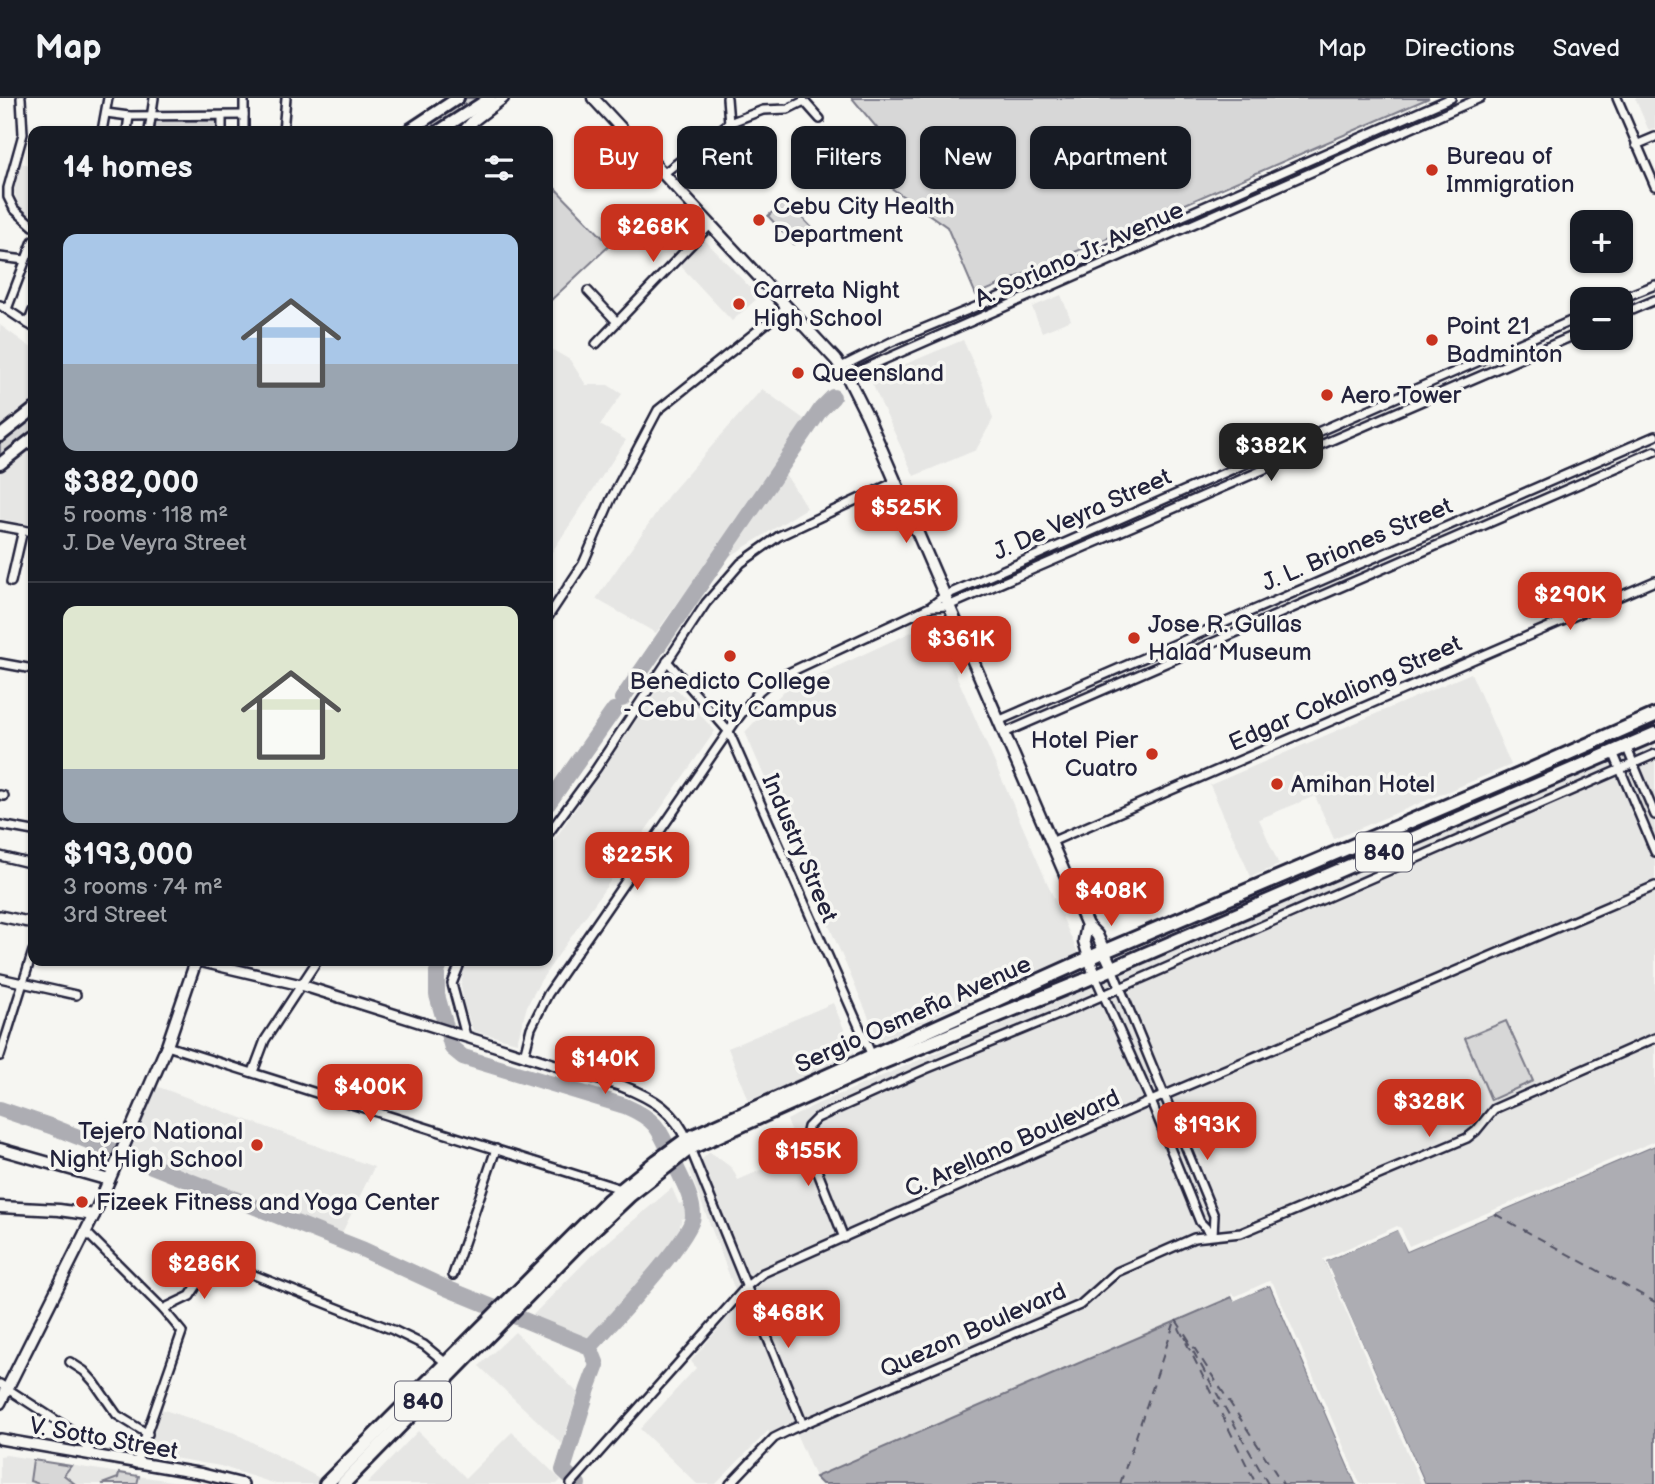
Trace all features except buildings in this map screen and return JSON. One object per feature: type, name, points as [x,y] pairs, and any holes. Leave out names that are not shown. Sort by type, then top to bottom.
[{"type":"highway","name":"Sergio Osmeña Avenue","points":[[343,1484],[621,1189],[683,1147],[1105,951],[1655,715]]},
{"type":"highway","name":"Sergio Osmeña Avenue","points":[[874,1060],[1095,976],[1655,734]]},
{"type":"highway","name":"Sergio Osmeña Avenue","points":[[515,1300],[665,1160]]},
{"type":"highway","name":"Sergio Osmeña Avenue","points":[[326,1484],[446,1363],[499,1316]]},
{"type":"main road","points":[[416,126],[458,98]]},
{"type":"main road","points":[[447,126],[490,98]]},
{"type":"main road","points":[[469,126],[503,98]]},
{"type":"main road","points":[[593,98],[619,126]]},
{"type":"main road","points":[[663,174],[844,371],[868,418],[1087,925],[1097,935],[1112,968]]},
{"type":"main road","points":[[0,436],[28,414]]},
{"type":"main road","points":[[0,464],[28,442]]},
{"type":"main road","points":[[1087,925],[1084,941],[1095,976]]},
{"type":"main road","points":[[0,1402],[3,1386],[94,1215],[167,1046],[196,966]]},
{"type":"main road","points":[[0,1149],[109,1180]]},
{"type":"main road","points":[[0,1207],[94,1215]]},
{"type":"street","points":[[22,98],[23,134],[8,197],[14,209],[28,222]]},
{"type":"street","points":[[103,126],[108,98]]},
{"type":"street","points":[[150,126],[154,98]]},
{"type":"street","points":[[244,98],[244,126]]},
{"type":"street","points":[[283,126],[286,98]]},
{"type":"street","points":[[727,98],[729,123]]},
{"type":"street","name":"A. Soriano Jr. Avenue","points":[[844,371],[891,341],[997,298],[1451,98]]},
{"type":"street","name":"A. Soriano Jr. Avenue","points":[[844,371],[1480,98]]},
{"type":"street","points":[[1617,98],[1655,186]]},
{"type":"street","points":[[663,174],[729,123],[763,110],[788,109],[804,101],[820,119]]},
{"type":"street","points":[[106,113],[129,116],[244,115]]},
{"type":"street","points":[[128,126],[129,116]]},
{"type":"street","points":[[222,116],[222,126]]},
{"type":"street","points":[[1636,145],[1655,137]]},
{"type":"street","points":[[0,194],[8,197]]},
{"type":"street","points":[[596,344],[710,225]]},
{"type":"street","points":[[28,253],[3,307],[28,324]]},
{"type":"street","points":[[0,257],[25,260]]},
{"type":"street","points":[[1633,294],[1655,285]]},
{"type":"street","points":[[588,290],[617,322]]},
{"type":"street","points":[[1633,309],[1655,300]]},
{"type":"street","points":[[553,609],[583,564],[611,499],[658,410],[787,307]]},
{"type":"street","name":"J. De Veyra Street","points":[[930,607],[944,596],[1570,321]]},
{"type":"street","name":"J. De Veyra Street","points":[[930,607],[948,606],[1570,337]]},
{"type":"street","name":"J. L. Briones Street","points":[[998,721],[1655,436]]},
{"type":"street","name":"J. L. Briones Street","points":[[1003,733],[1655,451]]},
{"type":"street","points":[[1578,469],[1584,482]]},
{"type":"street","points":[[553,827],[596,769],[706,603],[741,563],[779,536],[895,482]]},
{"type":"street","points":[[1156,504],[1160,516]]},
{"type":"street","points":[[0,526],[28,531]]},
{"type":"street","points":[[11,582],[23,530]]},
{"type":"street","name":"Edgar Cokaliong Street","points":[[1051,842],[1655,581]]},
{"type":"street","points":[[1289,594],[1295,607]]},
{"type":"street","points":[[524,1055],[534,1020],[548,994],[755,695],[771,681],[930,607]]},
{"type":"street","points":[[1176,643],[1182,655]]},
{"type":"street","name":"Industry Street","points":[[667,661],[729,732],[874,1060]]},
{"type":"street","points":[[0,663],[28,668]]},
{"type":"street","points":[[1626,746],[1655,815]]},
{"type":"street","points":[[1614,752],[1655,852]]},
{"type":"street","points":[[844,1238],[805,1140],[805,1132],[811,1122],[926,1069],[1104,995],[1655,754]]},
{"type":"street","points":[[0,825],[28,830]]},
{"type":"street","points":[[0,856],[28,863]]},
{"type":"street","name":"C. Arellano Boulevard","points":[[571,1484],[747,1286],[763,1273],[1151,1101],[1655,886]]},
{"type":"street","points":[[0,916],[28,922]]},
{"type":"street","points":[[0,1056],[3,1036],[28,966]]},
{"type":"street","points":[[219,966],[301,985],[622,1086],[649,1097],[670,1112],[683,1147],[747,1286],[803,1425]]},
{"type":"street","points":[[253,1072],[265,1040],[314,966]]},
{"type":"street","points":[[459,966],[452,984],[466,1037]]},
{"type":"street","points":[[1112,968],[1214,1216],[1213,1234]]},
{"type":"street","points":[[1095,976],[1151,1101],[1200,1222],[1213,1234]]},
{"type":"street","points":[[0,978],[76,995]]},
{"type":"street","name":"Quezon Boulevard","points":[[730,1484],[774,1438],[1080,1305],[1124,1269],[1196,1237],[1241,1233],[1467,1138],[1493,1109],[1655,1038]]},
{"type":"street","points":[[167,1046],[621,1189]]},
{"type":"street","points":[[453,1275],[496,1149]]},
{"type":"street","points":[[86,1232],[163,1309],[182,1332],[136,1464]]},
{"type":"street","points":[[163,1309],[190,1296],[214,1259],[393,1330],[424,1345],[446,1363]]},
{"type":"street","points":[[70,1362],[94,1382],[117,1415],[148,1434]]},
{"type":"street","points":[[3,1386],[71,1430],[94,1456]]},
{"type":"street","name":"V. Sotto Street","points":[[0,1439],[203,1474],[243,1484]]},
{"type":"shaded area","points":[[458,98],[490,98],[450,126],[416,126]]},
{"type":"shaded area","points":[[852,98],[1429,98],[976,295],[947,227],[893,189],[906,189],[906,126],[875,126]]},
{"type":"shaded area","points":[[1635,98],[1655,98],[1655,128],[1649,131]]},
{"type":"shaded area","points":[[155,120],[219,121],[218,126],[155,126]]},
{"type":"shaded area","points":[[21,163],[28,165],[28,217],[18,204],[14,191]]},
{"type":"shaded area","points":[[553,186],[610,245],[553,298]]},
{"type":"shaded area","points":[[785,200],[812,228],[794,244],[768,216]]},
{"type":"shaded area","points":[[703,238],[759,297],[732,321],[677,262]]},
{"type":"shaded area","points":[[1061,295],[1071,320],[1042,332],[1032,307]]},
{"type":"shaded area","points":[[0,325],[28,345],[28,407],[0,429]]},
{"type":"shaded area","points":[[963,340],[983,385],[993,419],[976,450],[914,476],[870,379]]},
{"type":"shaded area","points":[[553,350],[570,360],[586,385],[608,385],[622,394],[600,425],[626,440],[553,550]]},
{"type":"shaded area","points":[[762,389],[808,422],[656,633],[596,599],[668,496]]},
{"type":"shaded area","points":[[28,415],[28,442],[0,464],[0,437]]},
{"type":"shaded area","points":[[28,449],[28,524],[0,519],[0,472]]},
{"type":"shaded area","points":[[784,472],[807,508],[729,557],[753,517]]},
{"type":"shaded area","points":[[933,622],[1078,953],[879,1041],[745,732],[784,691]]},
{"type":"shaded area","points":[[1471,673],[1511,765],[1334,839],[1315,796],[1259,819],[1279,865],[1251,877],[1210,785]]},
{"type":"shaded area","points":[[666,677],[715,731],[553,963],[553,842]]},
{"type":"shaded area","points":[[1655,743],[1655,1145],[1407,1251],[1397,1230],[1326,1261],[1425,1484],[1356,1484],[1270,1285],[1234,1301],[1231,1297],[815,1477],[791,1422],[770,1434],[768,1431],[716,1484],[697,1484],[640,1429],[696,1368],[691,1361],[740,1303],[689,1170],[710,1152],[732,1168],[738,1180],[800,1153],[787,1120],[815,1105]]},
{"type":"shaded area","points":[[466,966],[551,966],[527,1006],[517,1042],[473,1031],[464,1005],[461,985]]},
{"type":"shaded area","points":[[833,1003],[855,1055],[748,1101],[728,1048]]},
{"type":"shaded area","points":[[1506,1021],[1533,1081],[1491,1100],[1465,1038]]},
{"type":"shaded area","points":[[156,1086],[374,1167],[340,1237],[129,1155]]},
{"type":"shaded area","points":[[1655,1145],[1655,1484],[1425,1484],[1325,1261],[1398,1229],[1407,1251]]},
{"type":"shaded area","points":[[672,1188],[679,1204],[695,1198],[699,1210],[682,1219],[676,1238],[585,1343],[532,1316],[591,1256]]},
{"type":"shaded area","points":[[1270,1285],[1356,1484],[822,1484],[815,1477],[1232,1297],[1234,1300]]},
{"type":"shaded area","points":[[515,1332],[578,1393],[562,1444],[479,1366]]},
{"type":"shaded area","points":[[161,1409],[235,1433],[323,1480],[319,1484],[276,1484],[220,1466],[145,1453]]},
{"type":"shaded area","points":[[418,1431],[466,1478],[512,1432],[561,1480],[557,1484],[367,1484]]},
{"type":"shaded area","points":[[0,1456],[191,1484],[0,1484]]},
{"type":"shaded area","points":[[33,1460],[71,1466],[64,1475],[75,1484],[39,1484],[30,1481]]},
{"type":"shaded area","points":[[119,1473],[139,1476],[137,1484],[102,1484],[118,1478]]},
{"type":"pier","points":[[1655,1141],[1655,1145],[1407,1251],[1397,1230],[1326,1261],[1425,1484],[1421,1484],[1323,1259],[1397,1226],[1401,1228],[1409,1246]]},
{"type":"pier","points":[[1269,1281],[1273,1283],[1360,1484],[1356,1484],[1270,1285],[1234,1301],[1231,1293],[1236,1296]]},
{"type":"waterway","points":[[622,699],[821,409],[833,397]]},
{"type":"waterway","points":[[553,797],[614,710]]},
{"type":"waterway","points":[[440,966],[437,972],[437,995],[452,1048],[463,1057],[625,1106],[644,1116],[656,1126],[689,1194],[693,1216],[679,1243],[590,1347]]},
{"type":"waterway","points":[[0,1109],[53,1127],[364,1250],[446,1288],[590,1347]]},
{"type":"waterway","points":[[578,1484],[563,1470],[597,1365],[590,1347]]},
{"type":"ferry route","points":[[1495,1214],[1655,1302]]},
{"type":"ferry route","points":[[1176,1320],[1283,1484]]},
{"type":"ferry route","points":[[1120,1484],[1175,1321]]},
{"type":"ferry route","points":[[1179,1328],[1256,1484]]},
{"type":"ferry route","points":[[1185,1337],[1268,1484]]},
{"type":"place","name":"Bureau of Immigration","points":[[1432,170]]},
{"type":"place","name":"Cebu City Health Department","points":[[759,220]]},
{"type":"place","name":"Carreta Night High School","points":[[739,304]]},
{"type":"place","name":"Point 21 Badminton","points":[[1432,340]]},
{"type":"place","name":"Queensland","points":[[798,373]]},
{"type":"place","name":"Aero Tower","points":[[1327,395]]},
{"type":"place","name":"Jose R. Gullas Halad Museum","points":[[1134,638]]},
{"type":"place","name":"Benedicto College - Cebu City Campus","points":[[730,656]]},
{"type":"place","name":"Hotel Pier Cuatro","points":[[1152,754]]},
{"type":"place","name":"Amihan Hotel","points":[[1277,784]]},
{"type":"place","name":"Tejero National Night High School","points":[[257,1145]]},
{"type":"place","name":"Fizeek Fitness and Yoga Center","points":[[82,1202]]}]
